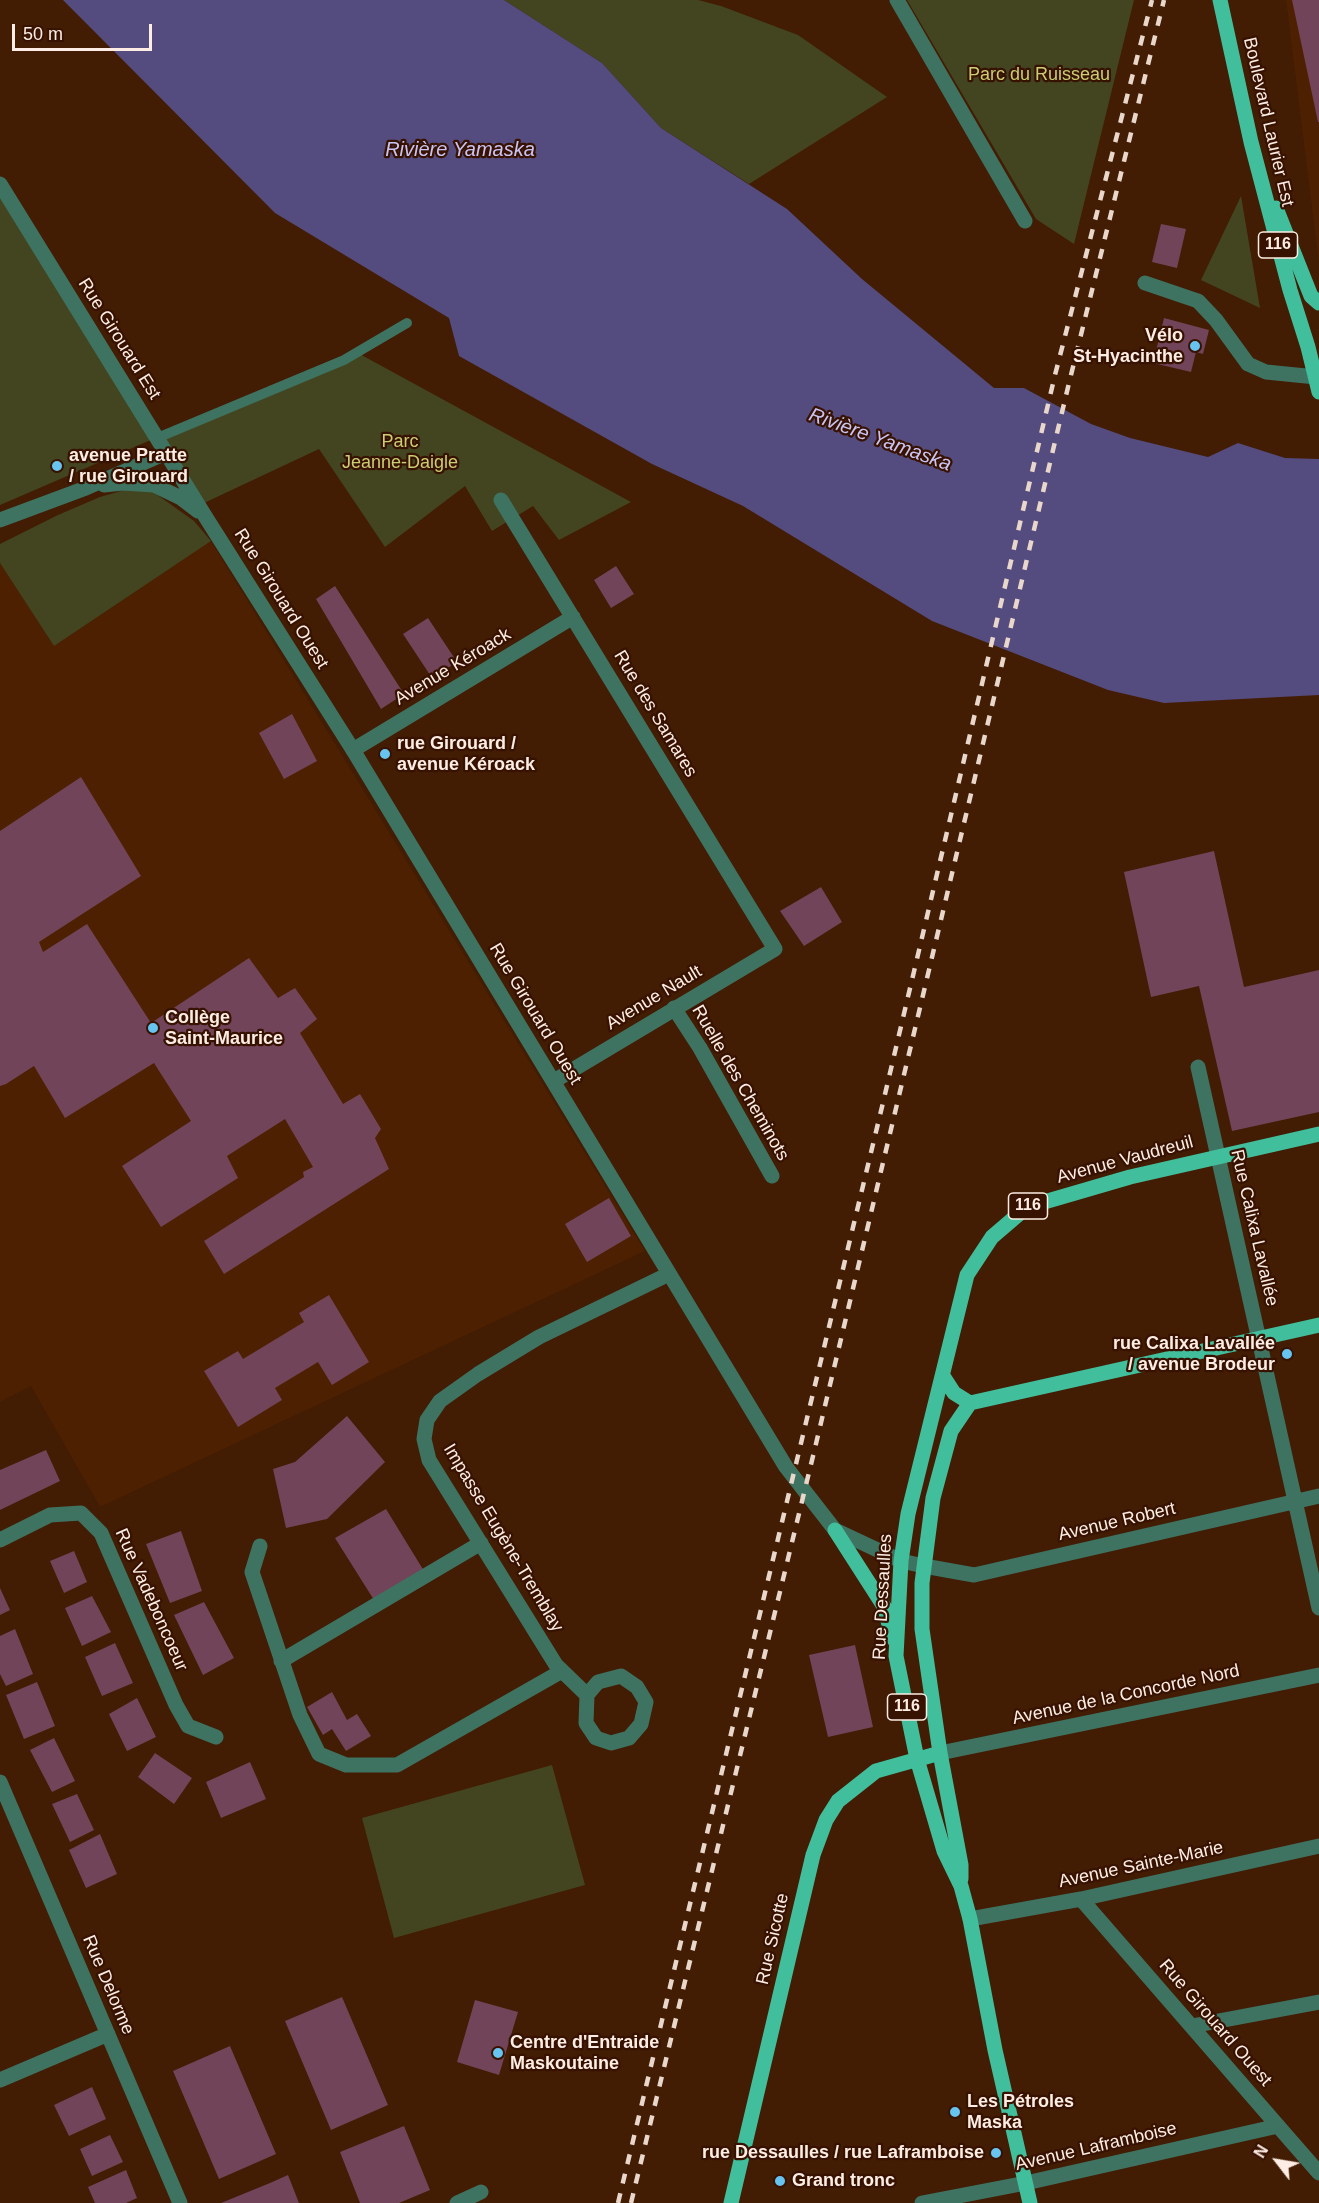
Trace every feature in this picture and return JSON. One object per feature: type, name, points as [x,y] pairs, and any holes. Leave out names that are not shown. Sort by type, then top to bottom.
[{"type":"main road","name":"Boulevard Laurier Est","points":[[1220,0],[1251,142],[1290,290],[1314,347],[1318,382]]},
{"type":"main road","points":[[1251,142],[1311,296],[1319,303]]},
{"type":"main road","name":"Avenue Vaudreuil","points":[[943,1376],[967,1275],[992,1237],[1028,1207],[1130,1177],[1319,1134]]},
{"type":"main road","points":[[943,1376],[954,1393],[970,1403],[1319,1325]]},
{"type":"main road","name":"Rue Dessaulles","points":[[943,1376],[908,1514],[901,1561],[896,1656],[917,1759],[944,1851],[961,1886],[970,1919],[1030,2203]]},
{"type":"main road","name":"Rue Dessaulles","points":[[961,1886],[961,1865],[940,1753],[922,1629],[924,1566],[933,1498],[951,1431],[970,1403]]},
{"type":"main road","points":[[835,1530],[885,1608],[896,1656]]},
{"type":"main road","name":"Rue Sicotte","points":[[731,2203],[813,1855],[826,1820],[838,1801],[876,1771],[940,1753]]},
{"type":"street","points":[[897,0],[1025,221]]},
{"type":"street","name":"Rue Girouard Est","points":[[0,184],[205,516]]},
{"type":"street","points":[[1145,283],[1198,301],[1216,320],[1248,364],[1266,372],[1318,382]]},
{"type":"street","points":[[0,520],[86,488],[166,453]]},
{"type":"street","points":[[86,488],[123,483],[154,485],[181,498],[205,516]]},
{"type":"street","name":"Rue des Samares","points":[[501,500],[775,949]]},
{"type":"street","name":"Rue Girouard Ouest","points":[[205,516],[353,750],[786,1467],[835,1530]]},
{"type":"street","name":"Avenue Kéroack","points":[[353,750],[573,616]]},
{"type":"street","name":"Avenue Nault","points":[[554,1081],[775,949]]},
{"type":"street","name":"Ruelle des Cheminots","points":[[674,1008],[700,1048],[772,1176]]},
{"type":"street","name":"Rue Calixa Lavallée","points":[[1198,1067],[1319,1608]]},
{"type":"street","name":"Impasse Eugène-Tremblay","points":[[587,1695],[556,1665],[429,1460],[424,1439],[427,1420],[440,1401],[478,1374],[540,1337],[669,1274]]},
{"type":"street","name":"Avenue Robert","points":[[924,1566],[974,1575],[1319,1496]]},
{"type":"street","name":"Rue Vadeboncoeur","points":[[0,1540],[50,1515],[81,1513],[101,1533],[176,1705],[188,1726],[216,1737]]},
{"type":"street","points":[[835,1530],[901,1561],[924,1566]]},
{"type":"street","points":[[282,1660],[481,1544]]},
{"type":"street","points":[[260,1546],[252,1572],[300,1715],[319,1754],[346,1765],[397,1765],[562,1671]]},
{"type":"street","name":"Avenue de la Concorde Nord","points":[[940,1753],[1319,1675]]},
{"type":"street","points":[[621,1676],[637,1687],[646,1702],[641,1724],[629,1738],[611,1743],[596,1738],[586,1723],[587,1695],[598,1682],[621,1676]]},
{"type":"street","name":"Rue Delorme","points":[[0,1782],[180,2203]]},
{"type":"street","name":"Avenue Sainte-Marie","points":[[970,1919],[1081,1899],[1319,1846]]},
{"type":"street","name":"Rue Girouard Ouest","points":[[1081,1899],[1316,2167]]},
{"type":"street","points":[[1192,2026],[1319,2002]]},
{"type":"street","points":[[0,2080],[108,2034]]},
{"type":"street","name":"Avenue Laframboise","points":[[922,2203],[1026,2183],[1278,2126]]},
{"type":"street","points":[[457,2203],[481,2192]]},
{"type":"lane","points":[[157,438],[344,360],[407,323]]},
{"type":"shaded area","points":[[1286,0],[1319,0],[1319,264]]},
{"type":"shaded area","points":[[211,541],[645,1251],[100,1507],[31,1386],[0,1402],[0,563],[54,646]]},
{"type":"green space","points":[[504,0],[698,0],[721,6],[798,35],[887,97],[749,184],[661,128],[602,63]]},
{"type":"green space","name":"Parc du Ruisseau","points":[[907,0],[1134,0],[1074,244],[1036,219]]},
{"type":"green space","points":[[0,182],[160,436],[0,505]]},
{"type":"green space","points":[[1241,196],[1260,308],[1201,280]]},
{"type":"green space","name":"Parc Jeanne-Daigle","points":[[356,352],[631,502],[559,540],[533,506],[492,531],[465,486],[385,547],[319,449],[204,503],[160,436]]},
{"type":"green space","points":[[128,489],[152,491],[194,521],[211,541],[54,646],[0,563],[0,544],[58,515],[100,497]]},
{"type":"green space","points":[[552,1765],[585,1885],[394,1938],[362,1818]]},
{"type":"water","name":"Rivière Yamaska","points":[[63,0],[504,0],[602,63],[661,128],[787,209],[862,279],[994,388],[1024,388],[1091,424],[1130,438],[1208,457],[1238,443],[1285,458],[1319,459],[1319,695],[1164,703],[1108,690],[932,621],[743,506],[652,464],[459,356],[449,318],[275,213]]},
{"type":"building","points":[[1292,0],[1319,0],[1319,122],[1318,122]]},
{"type":"building","points":[[1161,224],[1186,229],[1177,268],[1152,262]]},
{"type":"building","points":[[1164,318],[1209,330],[1203,354],[1196,352],[1191,372],[1153,363]]},
{"type":"building","points":[[616,566],[634,594],[611,608],[594,580]]},
{"type":"building","points":[[335,586],[404,694],[381,709],[316,599]]},
{"type":"building","points":[[428,618],[457,662],[432,678],[403,634]]},
{"type":"building","points":[[292,714],[317,761],[284,779],[259,733]]},
{"type":"building","name":"Collège Saint-Maurice","points":[[81,777],[141,876],[39,942],[43,952],[87,924],[151,1023],[249,958],[278,998],[295,988],[317,1019],[300,1033],[343,1104],[360,1094],[381,1129],[375,1138],[389,1169],[224,1274],[204,1241],[304,1177],[303,1172],[313,1167],[285,1119],[227,1156],[238,1178],[161,1227],[122,1166],[191,1121],[154,1063],[65,1118],[34,1066],[0,1086],[0,831]]},
{"type":"building","points":[[1214,851],[1244,987],[1319,970],[1319,1112],[1232,1131],[1199,986],[1151,997],[1124,872]]},
{"type":"building","points":[[821,887],[842,922],[804,946],[780,911]]},
{"type":"building","points":[[609,1198],[631,1236],[587,1262],[565,1224]]},
{"type":"building","points":[[329,1295],[369,1362],[332,1385],[318,1362],[275,1388],[282,1400],[238,1427],[204,1371],[238,1351],[243,1359],[304,1322],[299,1313]]},
{"type":"building","points":[[347,1416],[385,1462],[327,1519],[286,1528],[273,1469],[295,1462]]},
{"type":"building","points":[[46,1450],[60,1481],[0,1510],[0,1470]]},
{"type":"building","points":[[386,1509],[424,1571],[374,1600],[335,1538]]},
{"type":"building","points":[[181,1531],[202,1591],[170,1603],[146,1544]]},
{"type":"building","points":[[74,1551],[87,1582],[64,1593],[50,1561]]},
{"type":"building","points":[[0,1588],[10,1610],[0,1615]]},
{"type":"building","points":[[92,1596],[111,1632],[82,1646],[65,1608]]},
{"type":"building","points":[[204,1602],[234,1658],[203,1675],[174,1615]]},
{"type":"building","points":[[15,1629],[33,1674],[6,1686],[0,1674],[0,1636]]},
{"type":"building","points":[[115,1643],[133,1683],[102,1696],[85,1657]]},
{"type":"building","points":[[855,1645],[873,1727],[828,1737],[809,1655]]},
{"type":"building","points":[[37,1682],[55,1726],[24,1739],[6,1695]]},
{"type":"building","points":[[332,1692],[347,1720],[357,1714],[371,1736],[346,1751],[332,1729],[323,1735],[307,1707]]},
{"type":"building","points":[[137,1698],[156,1737],[127,1751],[109,1714]]},
{"type":"building","points":[[54,1738],[75,1781],[52,1792],[30,1750]]},
{"type":"building","points":[[155,1753],[192,1778],[174,1804],[138,1777]]},
{"type":"building","points":[[250,1762],[266,1799],[221,1818],[206,1782]]},
{"type":"building","points":[[77,1794],[94,1830],[70,1842],[52,1804]]},
{"type":"building","points":[[100,1834],[117,1874],[86,1888],[69,1850]]},
{"type":"building","points":[[342,1997],[388,2105],[331,2130],[285,2021]]},
{"type":"building","points":[[475,2000],[518,2012],[499,2075],[457,2062]]},
{"type":"building","points":[[230,2046],[276,2154],[219,2179],[173,2071]]},
{"type":"building","points":[[92,2087],[106,2119],[69,2136],[54,2105]]},
{"type":"building","points":[[404,2126],[430,2190],[399,2203],[360,2203],[340,2152]]},
{"type":"building","points":[[110,2135],[123,2162],[92,2176],[80,2149]]},
{"type":"building","points":[[126,2170],[137,2198],[126,2203],[95,2203],[88,2187]]},
{"type":"building","points":[[288,2175],[299,2203],[221,2203],[270,2183]]},
{"type":"railway","points":[[618,2203],[881,1111],[1055,375],[1152,0]]},
{"type":"railway","points":[[631,2203],[814,1452],[1069,383],[1164,0]]},
{"type":"place","name":"Vélo St-Hyacinthe","points":[[1195,346]]},
{"type":"place","name":"avenue Pratte / rue Girouard","points":[[57,466]]},
{"type":"place","name":"rue Girouard / avenue Kéroack","points":[[385,754]]},
{"type":"place","name":"Collège Saint-Maurice","points":[[153,1028]]},
{"type":"place","name":"rue Calixa Lavallée / avenue Brodeur","points":[[1287,1354]]},
{"type":"place","name":"Centre d'Entraide Maskoutaine","points":[[498,2053]]},
{"type":"place","name":"Les Pétroles Maska","points":[[955,2112]]},
{"type":"place","name":"rue Dessaulles / rue Laframboise","points":[[996,2153]]},
{"type":"place","name":"Grand tronc","points":[[780,2181]]}]
